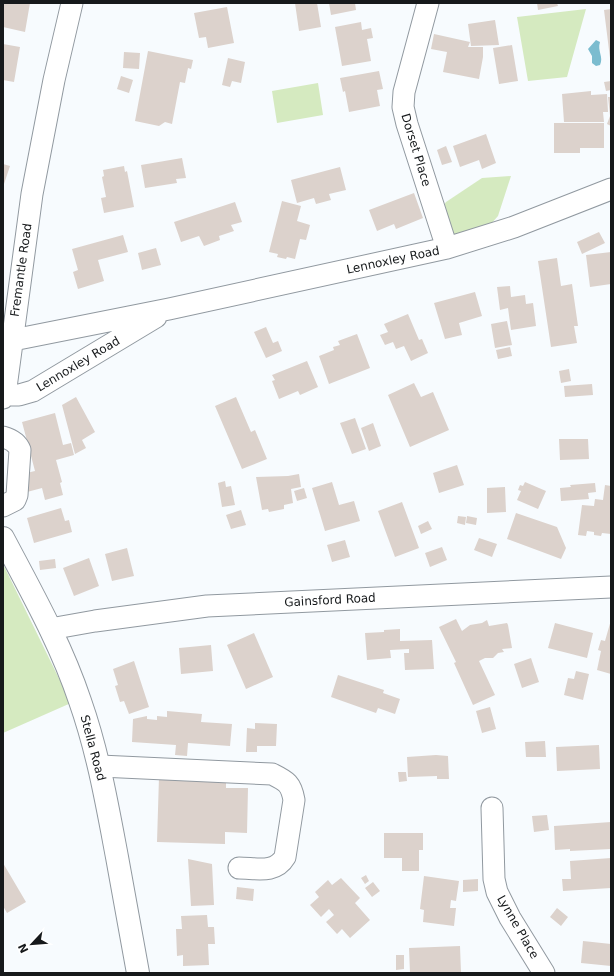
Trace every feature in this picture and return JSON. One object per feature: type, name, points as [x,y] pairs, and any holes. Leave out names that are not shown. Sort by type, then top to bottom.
[{"type":"main road","name":"Stella Road","points":[[3,538],[50,629],[80,700],[100,766],[138,973]]},
{"type":"street","name":"Fremantle Road","points":[[4,395],[7,342],[32,194],[54,80],[72,3]]},
{"type":"street","name":"Dorset Place","points":[[428,3],[404,92],[403,107],[406,124],[446,248]]},
{"type":"street","name":"Lennoxley Road","points":[[7,342],[168,309],[446,248],[514,227],[611,189]]},
{"type":"street","name":"Fremantle Road","points":[[3,298],[32,194]]},
{"type":"street","name":"Lennoxley Road","points":[[4,395],[19,395],[34,391],[168,309]]},
{"type":"street","points":[[3,437],[12,440],[19,446],[20,450],[17,495],[15,500],[3,506]]},
{"type":"street","name":"Gainsford Road","points":[[50,629],[95,621],[207,606],[611,587]]},
{"type":"street","points":[[100,766],[272,774],[286,781],[292,791],[294,800],[285,857],[278,866],[272,869],[239,868]]},
{"type":"street","name":"Lynne Place","points":[[492,808],[494,879],[497,892],[502,904],[544,973]]},
{"type":"green space","points":[[586,9],[567,77],[528,81],[517,17]]},
{"type":"green space","points":[[318,83],[323,115],[277,123],[272,91]]},
{"type":"green space","points":[[511,176],[498,216],[483,233],[454,235],[441,209],[446,202],[482,178]]},
{"type":"green space","points":[[3,564],[71,703],[3,733]]},
{"type":"water","points":[[596,40],[600,42],[599,48],[601,62],[600,65],[596,66],[592,63],[592,56],[588,49]]},
{"type":"building","points":[[3,3],[30,3],[25,32],[3,27]]},
{"type":"building","points":[[295,3],[317,3],[321,27],[299,31]]},
{"type":"building","points":[[329,3],[355,3],[356,10],[331,15]]},
{"type":"building","points":[[537,3],[557,3],[558,6],[538,10]]},
{"type":"building","points":[[227,7],[234,43],[208,48],[206,37],[199,38],[194,13]]},
{"type":"building","points":[[611,9],[611,58],[610,58],[604,10]]},
{"type":"building","points":[[495,20],[499,45],[471,46],[468,24]]},
{"type":"building","points":[[361,22],[362,30],[371,28],[373,38],[367,39],[371,61],[342,66],[335,27]]},
{"type":"building","points":[[434,34],[470,42],[468,47],[483,47],[483,57],[479,79],[443,72],[447,52],[431,49]]},
{"type":"building","points":[[3,44],[20,47],[14,82],[3,80]]},
{"type":"building","points":[[512,45],[518,81],[499,84],[493,48]]},
{"type":"building","points":[[148,51],[193,60],[191,69],[188,68],[185,83],[180,82],[172,124],[165,122],[159,126],[135,121]]},
{"type":"building","points":[[124,52],[140,53],[139,69],[123,68]]},
{"type":"building","points":[[228,58],[245,62],[241,83],[232,81],[230,87],[222,85]]},
{"type":"building","points":[[379,71],[383,89],[377,90],[380,106],[349,112],[345,91],[343,92],[340,78]]},
{"type":"building","points":[[121,76],[133,80],[129,93],[117,89]]},
{"type":"building","points":[[611,81],[611,90],[606,91],[604,82]]},
{"type":"building","points":[[591,91],[591,95],[607,94],[608,112],[603,112],[604,122],[564,122],[562,94]]},
{"type":"building","points":[[608,97],[611,97],[611,126],[607,124],[610,116]]},
{"type":"building","points":[[554,123],[604,123],[604,148],[580,148],[580,153],[554,153]]},
{"type":"building","points":[[486,134],[496,163],[482,169],[479,160],[460,167],[453,146]]},
{"type":"building","points":[[446,146],[452,162],[442,165],[437,150]]},
{"type":"building","points":[[182,158],[186,178],[176,179],[177,183],[145,188],[141,165]]},
{"type":"building","points":[[3,164],[10,166],[3,187]]},
{"type":"building","points":[[124,166],[125,172],[127,171],[134,207],[104,213],[101,198],[106,197],[102,177],[104,176],[103,170]]},
{"type":"building","points":[[340,167],[346,190],[329,194],[331,200],[316,204],[314,198],[297,203],[291,180]]},
{"type":"building","points":[[414,193],[423,218],[396,229],[394,224],[377,231],[369,210]]},
{"type":"building","points":[[282,201],[301,206],[297,221],[310,225],[306,240],[300,239],[295,259],[277,257],[278,254],[269,252]]},
{"type":"building","points":[[235,202],[242,222],[231,225],[234,231],[219,236],[220,240],[204,246],[199,236],[181,242],[174,222]]},
{"type":"building","points":[[599,232],[605,243],[582,254],[577,242]]},
{"type":"building","points":[[123,235],[128,252],[98,260],[104,281],[78,289],[73,272],[78,270],[72,249]]},
{"type":"building","points":[[156,248],[161,265],[142,270],[138,253]]},
{"type":"building","points":[[611,252],[611,284],[590,287],[586,255]]},
{"type":"building","points":[[557,258],[561,286],[572,284],[578,326],[574,326],[577,343],[551,347],[538,261]]},
{"type":"building","points":[[510,286],[511,297],[525,295],[526,304],[533,303],[536,326],[511,330],[508,308],[500,310],[497,287]]},
{"type":"building","points":[[475,292],[482,316],[459,323],[462,335],[445,339],[434,303]]},
{"type":"building","points":[[408,314],[419,340],[422,339],[428,353],[411,361],[404,346],[396,349],[393,342],[385,345],[380,335],[388,332],[384,324]]},
{"type":"building","points":[[507,321],[512,345],[495,348],[491,324]]},
{"type":"building","points":[[266,327],[273,343],[278,341],[282,351],[266,358],[254,332]]},
{"type":"building","points":[[357,334],[370,368],[329,384],[319,356],[334,350],[333,347],[340,345],[338,341]]},
{"type":"building","points":[[510,347],[512,356],[498,359],[496,350]]},
{"type":"building","points":[[307,361],[318,387],[300,395],[298,391],[279,399],[272,381],[275,380],[272,375]]},
{"type":"building","points":[[569,369],[571,381],[561,383],[559,371]]},
{"type":"building","points":[[414,383],[421,397],[433,392],[449,430],[410,447],[388,395]]},
{"type":"building","points":[[592,384],[593,395],[565,397],[564,386]]},
{"type":"building","points":[[76,397],[95,432],[82,440],[86,448],[75,454],[62,405]]},
{"type":"building","points":[[236,397],[251,432],[255,430],[267,459],[242,469],[215,406]]},
{"type":"building","points":[[55,413],[63,445],[71,443],[74,455],[56,460],[62,482],[60,483],[63,495],[45,500],[42,488],[27,492],[22,474],[35,471],[22,422]]},
{"type":"building","points":[[355,418],[366,449],[352,454],[340,423]]},
{"type":"building","points":[[373,423],[381,446],[369,451],[361,428]]},
{"type":"building","points":[[559,439],[588,439],[589,459],[560,460]]},
{"type":"building","points":[[457,465],[464,485],[439,493],[433,473]]},
{"type":"building","points":[[299,474],[301,487],[291,489],[293,503],[284,505],[284,509],[269,512],[268,509],[262,510],[256,477],[288,476]]},
{"type":"building","points":[[225,481],[226,487],[231,486],[235,505],[222,507],[218,483]]},
{"type":"building","points":[[332,482],[339,505],[354,501],[360,521],[325,531],[312,488]]},
{"type":"building","points":[[525,482],[546,491],[538,509],[517,500],[521,491],[518,490],[520,485],[523,486]]},
{"type":"building","points":[[595,483],[596,492],[588,493],[589,499],[561,501],[560,488],[571,487],[570,485]]},
{"type":"building","points":[[605,485],[611,486],[611,534],[602,533],[601,536],[594,535],[594,532],[587,531],[586,536],[578,535],[582,505],[594,506],[595,499],[603,500]]},
{"type":"building","points":[[505,487],[506,512],[487,513],[487,488]]},
{"type":"building","points":[[304,488],[307,498],[297,501],[294,491]]},
{"type":"building","points":[[402,502],[419,548],[395,557],[378,511]]},
{"type":"building","points":[[61,508],[65,521],[69,520],[72,532],[34,543],[27,518]]},
{"type":"building","points":[[241,510],[246,525],[231,529],[226,515]]},
{"type":"building","points":[[516,513],[557,527],[566,548],[561,559],[507,539]]},
{"type":"building","points":[[458,516],[466,517],[465,525],[457,523]]},
{"type":"building","points":[[467,516],[477,518],[476,525],[466,523]]},
{"type":"building","points":[[428,521],[432,529],[421,534],[418,526]]},
{"type":"building","points":[[479,538],[497,544],[492,557],[474,550]]},
{"type":"building","points":[[345,540],[350,557],[332,562],[327,545]]},
{"type":"building","points":[[442,547],[447,560],[430,567],[425,553]]},
{"type":"building","points":[[127,548],[134,576],[112,581],[105,554]]},
{"type":"building","points":[[89,558],[99,586],[74,596],[63,568]]},
{"type":"building","points":[[55,559],[56,568],[40,570],[39,561]]},
{"type":"building","points":[[456,619],[462,631],[470,625],[482,623],[487,620],[489,626],[507,623],[508,625],[512,648],[502,649],[504,652],[498,653],[493,658],[485,658],[479,661],[495,695],[473,705],[454,663],[456,662],[439,627]]},
{"type":"building","points":[[611,620],[611,674],[597,670],[601,651],[598,650],[601,640],[605,641]]},
{"type":"building","points":[[555,623],[593,633],[587,658],[548,648]]},
{"type":"building","points":[[400,629],[400,641],[432,640],[434,669],[405,670],[404,653],[409,653],[409,649],[390,650],[391,658],[367,660],[365,633]]},
{"type":"building","points":[[254,633],[273,677],[246,689],[227,645]]},
{"type":"building","points":[[211,645],[213,671],[181,674],[179,648]]},
{"type":"building","points":[[531,658],[539,682],[522,688],[514,664]]},
{"type":"building","points":[[134,661],[149,707],[129,714],[124,701],[120,702],[115,686],[118,685],[113,669]]},
{"type":"building","points":[[576,671],[589,674],[583,700],[564,695],[568,678],[574,679]]},
{"type":"building","points":[[338,675],[384,690],[383,693],[400,699],[395,714],[378,708],[376,713],[331,697]]},
{"type":"building","points":[[490,707],[496,729],[482,733],[476,711]]},
{"type":"building","points":[[167,711],[202,714],[201,722],[232,724],[230,746],[188,743],[187,756],[175,755],[176,745],[132,742],[133,719],[147,716],[147,719],[157,720],[157,716],[167,717]]},
{"type":"building","points":[[255,723],[277,724],[276,746],[257,746],[257,752],[246,752],[247,728],[255,729]]},
{"type":"building","points":[[545,741],[546,757],[526,757],[525,742]]},
{"type":"building","points":[[599,745],[600,769],[557,771],[556,747]]},
{"type":"building","points":[[436,755],[448,756],[449,779],[437,779],[437,776],[408,777],[407,757]]},
{"type":"building","points":[[398,772],[406,772],[407,781],[399,782]]},
{"type":"building","points":[[159,777],[226,779],[226,788],[248,788],[247,833],[225,832],[225,844],[157,842]]},
{"type":"building","points":[[547,815],[549,830],[534,832],[532,816]]},
{"type":"building","points":[[611,822],[611,849],[570,851],[570,849],[555,850],[554,826]]},
{"type":"building","points":[[384,833],[423,833],[423,850],[419,850],[419,871],[402,871],[402,858],[384,858]]},
{"type":"building","points":[[611,858],[611,888],[563,891],[562,879],[571,879],[570,861]]},
{"type":"building","points":[[188,859],[212,864],[214,905],[191,906]]},
{"type":"building","points":[[3,863],[26,902],[7,913],[3,906]]},
{"type":"building","points":[[366,875],[369,881],[365,884],[361,878]]},
{"type":"building","points":[[424,876],[459,881],[456,901],[451,900],[450,908],[456,908],[454,926],[423,922],[424,910],[420,909]]},
{"type":"building","points":[[341,878],[360,898],[355,903],[370,920],[350,938],[342,929],[337,934],[326,922],[334,915],[329,909],[321,917],[310,905],[319,897],[315,892],[328,880],[332,885]]},
{"type":"building","points":[[478,879],[478,891],[463,892],[463,880]]},
{"type":"building","points":[[373,882],[380,891],[372,897],[365,888]]},
{"type":"building","points":[[237,887],[254,889],[253,901],[236,899]]},
{"type":"building","points":[[557,908],[568,917],[561,926],[550,917]]},
{"type":"building","points":[[207,915],[208,927],[214,927],[215,944],[208,944],[209,965],[183,966],[183,955],[177,956],[176,929],[182,929],[181,916]]},
{"type":"building","points":[[583,941],[611,944],[611,966],[581,963]]},
{"type":"building","points":[[460,946],[461,973],[410,973],[409,948]]},
{"type":"building","points":[[396,955],[404,955],[404,969],[396,970]]}]
